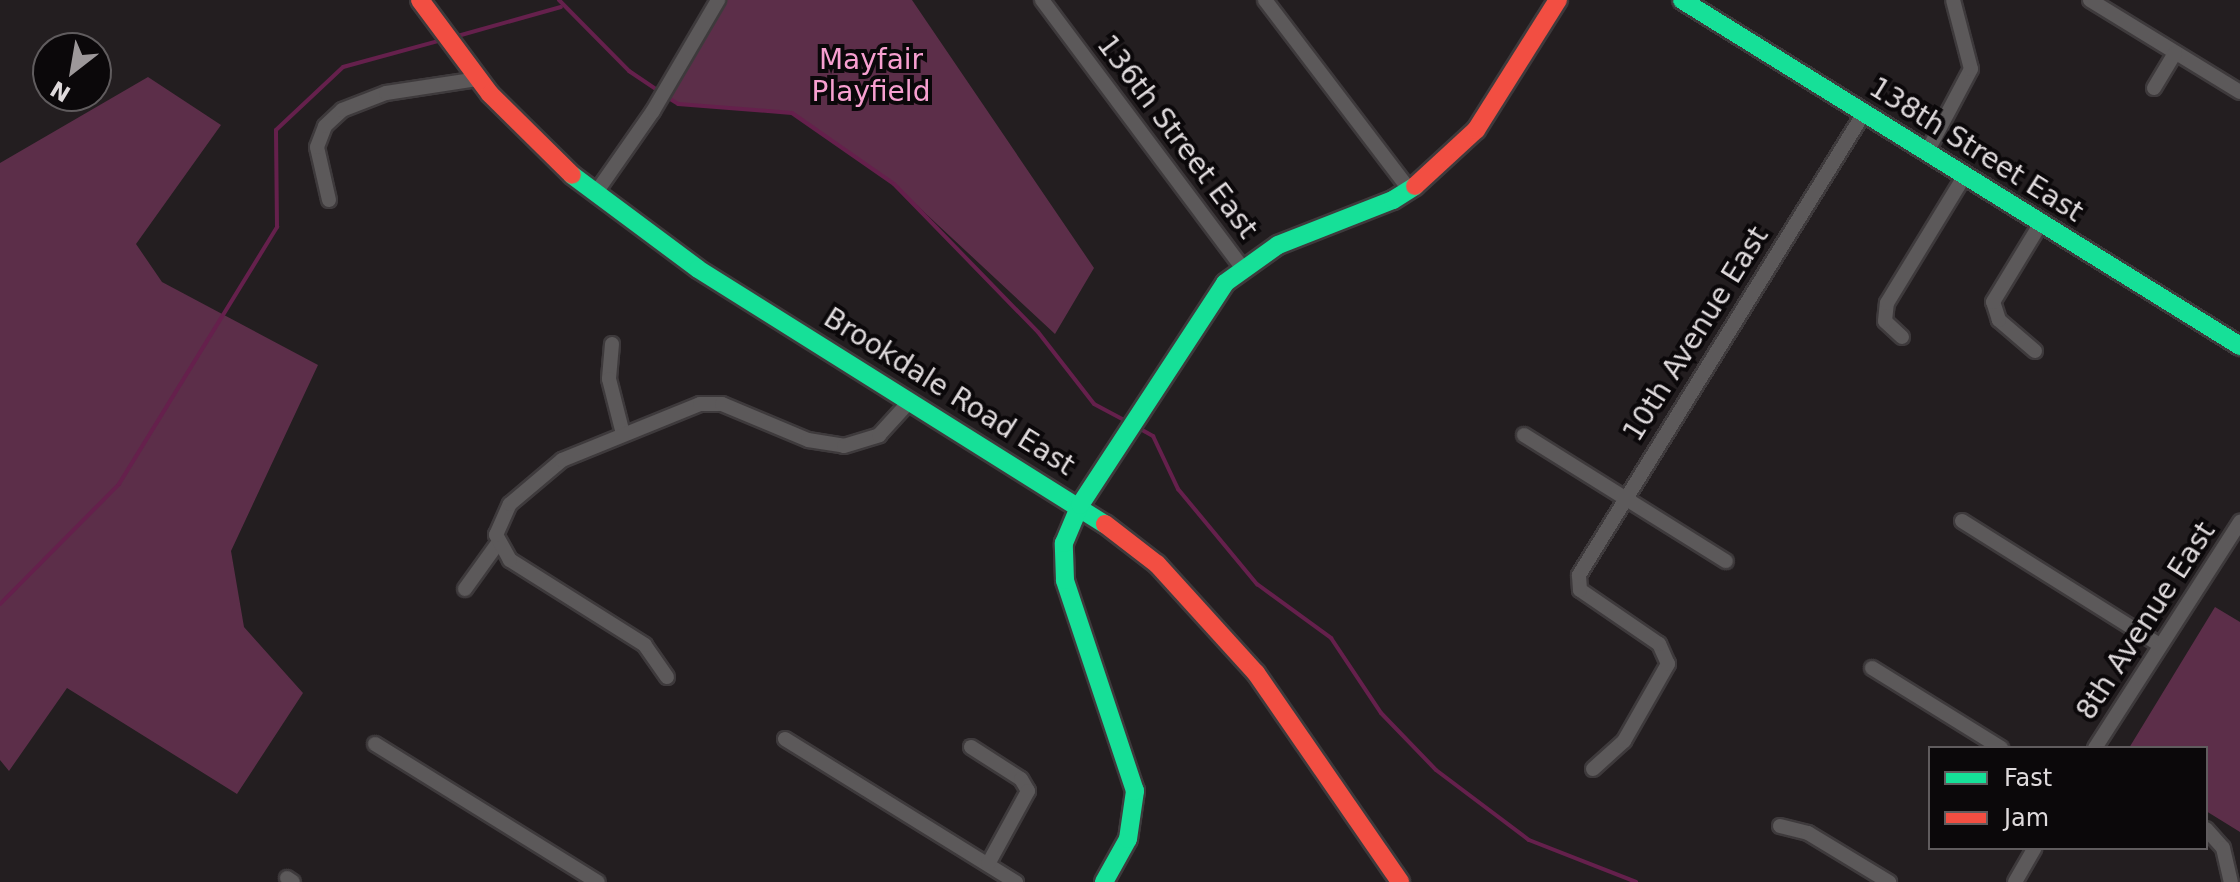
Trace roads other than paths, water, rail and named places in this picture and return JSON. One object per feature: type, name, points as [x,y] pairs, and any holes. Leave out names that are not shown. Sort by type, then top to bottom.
[{"type":"street","name":"Brookdale Road East","points":[[420,0],[477,79],[595,194],[698,269],[1080,505],[1157,564],[1225,636],[1400,882]]},
{"type":"street","points":[[595,194],[653,111],[718,0]]},
{"type":"street","name":"136th Street East","points":[[1042,0],[1242,267]]},
{"type":"street","points":[[1265,0],[1409,189]]},
{"type":"street","name":"138th Street East","points":[[1682,0],[2240,346]]},
{"type":"street","points":[[1927,152],[1971,69],[1953,0]]},
{"type":"street","points":[[2090,0],[2240,92]]},
{"type":"street","points":[[1104,882],[1128,839],[1135,791],[1065,580],[1064,543],[1080,505],[1205,306],[1242,267],[1296,236],[1409,189],[1453,156],[1476,130],[1553,2]]},
{"type":"street","points":[[2154,88],[2175,53]]},
{"type":"street","points":[[329,200],[317,147],[325,126],[342,110],[386,93],[477,79]]},
{"type":"street","name":"10th Avenue East","points":[[1593,769],[1614,754],[1657,688],[1668,664],[1665,651],[1577,584],[1624,498],[1864,113]]},
{"type":"street","points":[[1902,337],[1885,321],[1887,303],[1965,175]]},
{"type":"street","points":[[2035,351],[1999,320],[1993,302],[2041,223]]},
{"type":"street","points":[[612,344],[609,379],[623,434]]},
{"type":"street","points":[[465,589],[498,543],[499,522],[540,475],[623,434],[711,402],[808,440],[844,446],[879,435],[910,401]]},
{"type":"street","points":[[1524,435],[1726,561]]},
{"type":"street","points":[[1962,521],[2160,645]]},
{"type":"street","name":"8th Avenue East","points":[[2096,746],[2240,522]]},
{"type":"street","points":[[498,543],[528,573],[645,645],[667,677]]},
{"type":"street","points":[[1872,668],[1998,746]]},
{"type":"street","points":[[785,739],[1016,882]]},
{"type":"street","points":[[375,744],[598,882]]},
{"type":"street","points":[[971,747],[1021,779],[1028,791],[988,864]]},
{"type":"street","points":[[1780,826],[1808,833],[1889,882]]},
{"type":"street","points":[[2208,831],[2223,848],[2231,882]]},
{"type":"street","points":[[2015,882],[2034,850]]},
{"type":"waterway","points":[[559,0],[629,71],[660,92]]},
{"type":"waterway","points":[[454,37],[561,7]]},
{"type":"waterway","points":[[0,604],[119,484],[277,227],[276,130],[343,67],[442,40]]},
{"type":"waterway","points":[[667,97],[678,104],[792,113],[894,184],[1038,332],[1094,404],[1124,420]]},
{"type":"waterway","points":[[1135,426],[1153,436],[1178,489],[1257,584],[1331,638],[1381,713],[1436,770],[1529,840],[1636,882]]},
{"type":"park label","name":"Mayfair Playfield","points":[[871,76]]}]
